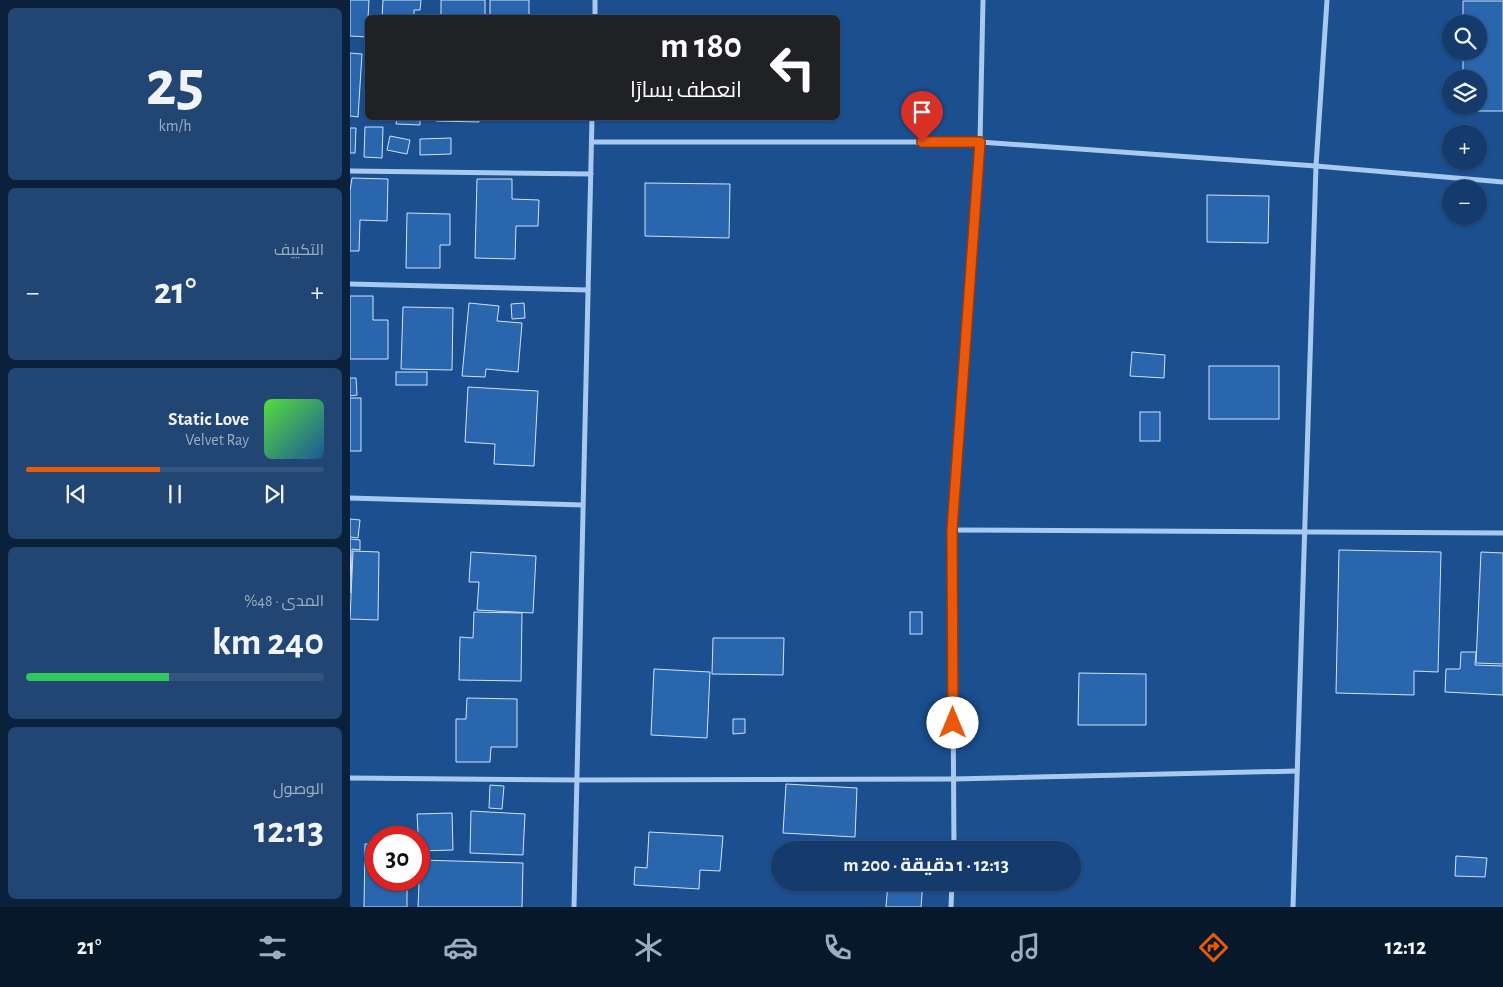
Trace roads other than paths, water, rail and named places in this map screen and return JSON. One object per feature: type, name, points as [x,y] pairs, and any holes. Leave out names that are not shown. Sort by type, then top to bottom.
[{"type":"street","points":[[594,15],[595,0]]},
{"type":"street","points":[[954,841],[952,530],[980,142],[983,0]]},
{"type":"street","points":[[1293,907],[1316,166],[1327,0]]},
{"type":"street","points":[[574,907],[592,120]]},
{"type":"street","points":[[592,142],[980,142],[1316,166],[1503,182]]},
{"type":"street","points":[[350,171],[591,174]]},
{"type":"street","points":[[350,284],[588,290]]},
{"type":"street","points":[[350,498],[583,505]]},
{"type":"street","points":[[952,530],[1503,533]]},
{"type":"street","points":[[350,778],[577,780],[954,779],[1297,771]]},
{"type":"street","points":[[951,907],[952,891]]}]
